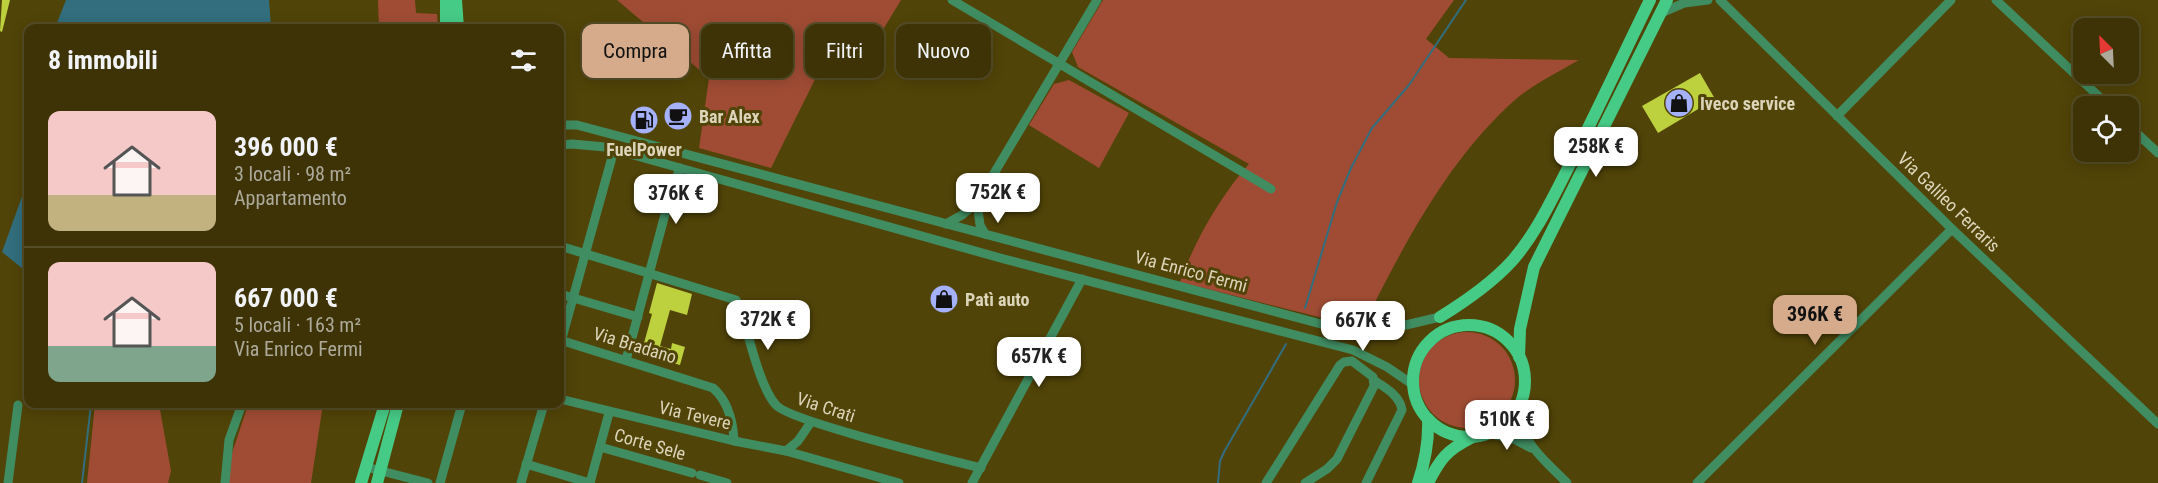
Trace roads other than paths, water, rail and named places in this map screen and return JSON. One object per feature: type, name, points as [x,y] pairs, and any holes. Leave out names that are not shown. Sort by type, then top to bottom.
[{"type":"main road","points":[[446,0],[446,24]]},
{"type":"main road","points":[[456,0],[458,24]]},
{"type":"main road","name":"Via Enrico Fermi","points":[[1440,317],[1494,280],[1512,261],[1538,226],[1650,0]]},
{"type":"main road","points":[[1519,357],[1520,329],[1534,267],[1667,0]]},
{"type":"main road","points":[[1428,483],[1440,460],[1450,450],[1507,422],[1519,404],[1524,391],[1524,374],[1519,357],[1510,343],[1496,332],[1440,317],[1432,338]]},
{"type":"main road","points":[[1463,325],[1447,329],[1432,338],[1421,351],[1414,367],[1413,384],[1420,409],[1428,420],[1441,430],[1456,436],[1473,437]]},
{"type":"main road","points":[[361,483],[384,408]]},
{"type":"main road","points":[[377,483],[397,408]]},
{"type":"main road","points":[[1418,483],[1429,438],[1428,420]]},
{"type":"street","points":[[952,0],[1271,189]]},
{"type":"street","points":[[946,224],[962,215],[977,202],[1097,0]]},
{"type":"street","points":[[1660,13],[1684,3],[1708,0]]},
{"type":"street","name":"Via Galileo Ferraris","points":[[1720,0],[1952,229],[2158,424]]},
{"type":"street","points":[[1837,116],[1951,0]]},
{"type":"street","points":[[1996,0],[2098,96]]},
{"type":"street","name":"Via Enrico Fermi","points":[[564,124],[578,125],[1336,328],[1380,331],[1440,317]]},
{"type":"street","points":[[2139,135],[2158,153]]},
{"type":"street","name":"Via Enrico Fermi","points":[[564,145],[614,150],[1082,279],[1353,350],[1387,367],[1413,384]]},
{"type":"street","points":[[564,327],[614,150]]},
{"type":"street","points":[[626,360],[671,192],[680,168]]},
{"type":"street","points":[[977,202],[980,225],[985,234]]},
{"type":"street","points":[[1697,483],[1952,229]]},
{"type":"street","name":"Via Crati","points":[[564,247],[736,300],[766,391],[777,408],[810,422],[981,468]]},
{"type":"street","points":[[972,483],[1082,279]]},
{"type":"street","points":[[564,295],[638,317]]},
{"type":"street","name":"Via Bradano","points":[[564,343],[713,388],[720,394],[733,421],[734,441]]},
{"type":"street","points":[[1266,483],[1340,365],[1352,361],[1401,403],[1401,410],[1366,483]]},
{"type":"street","points":[[1309,481],[1337,459],[1375,381]]},
{"type":"street","name":"Via Tevere","points":[[564,400],[609,413],[734,441],[786,450],[899,483]]},
{"type":"street","points":[[1519,404],[1524,436],[1533,449],[1567,483]]},
{"type":"street","points":[[8,483],[18,405]]},
{"type":"street","points":[[225,483],[229,440],[241,408]]},
{"type":"street","points":[[440,483],[461,408]]},
{"type":"street","points":[[520,483],[543,408]]},
{"type":"street","points":[[526,464],[590,483],[609,413]]},
{"type":"street","points":[[786,450],[798,441],[810,422]]},
{"type":"street","points":[[1488,433],[1514,439],[1533,449]]},
{"type":"street","name":"Corte Sele","points":[[600,447],[727,483]]},
{"type":"street","points":[[366,467],[381,469],[428,483]]},
{"type":"street","points":[[1309,481],[1323,483]]},
{"type":"water","points":[[66,0],[269,0],[271,24],[57,24]]},
{"type":"water","points":[[24,191],[24,270],[2,252]]},
{"type":"waterway","points":[[1305,308],[1337,202],[1351,168],[1372,128],[1409,85],[1466,0]]},
{"type":"waterway","points":[[1218,483],[1220,461],[1224,452],[1286,344]]},
{"type":"waterway","points":[[82,483],[91,408]]},
{"type":"place","name":"Iveco service","points":[[1679,103]]},
{"type":"place","name":"Bar Alex","points":[[678,116]]},
{"type":"place","name":"FuelPower","points":[[644,120]]},
{"type":"place","name":"Patì auto","points":[[944,299]]}]
